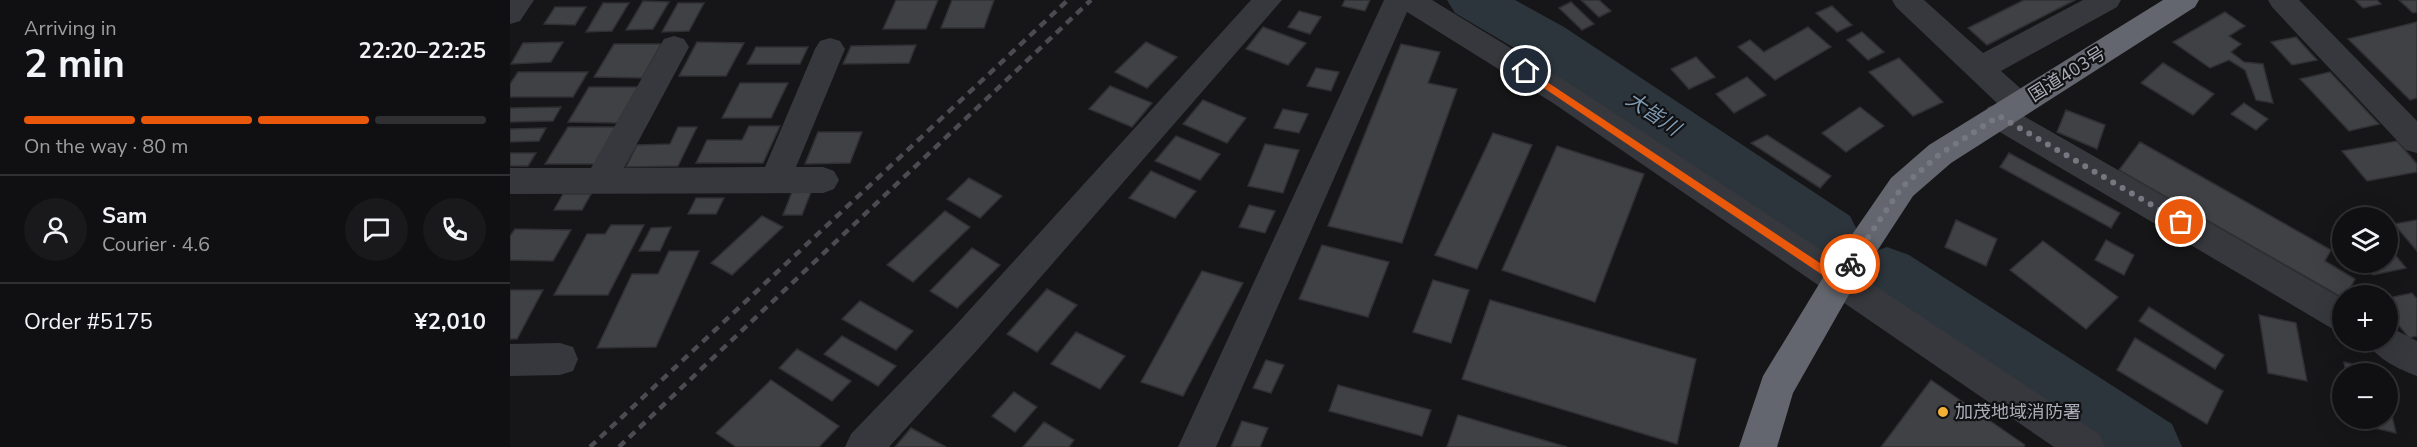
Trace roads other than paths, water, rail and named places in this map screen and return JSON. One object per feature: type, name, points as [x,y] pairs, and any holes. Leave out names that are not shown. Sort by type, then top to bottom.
[{"type":"highway","name":"国道403号","points":[[1758,447],[1776,388],[1839,281],[1902,187],[1940,154],[2185,0]]},
{"type":"street","points":[[510,14],[520,0]]},
{"type":"street","points":[[864,447],[967,337],[1268,0]]},
{"type":"street","points":[[1197,447],[1398,0]]},
{"type":"street","points":[[1410,0],[1564,95],[2086,447]]},
{"type":"street","points":[[1906,0],[1979,69],[2008,110],[2332,309]]},
{"type":"street","points":[[1979,69],[2107,0]]},
{"type":"street","points":[[2282,0],[2417,141]]},
{"type":"street","points":[[600,181],[674,47]]},
{"type":"street","points":[[776,180],[830,49]]},
{"type":"street","points":[[510,181],[823,180]]},
{"type":"street","points":[[2398,348],[2417,360]]},
{"type":"street","points":[[510,360],[560,359]]},
{"type":"waterway","name":"大皆川","points":[[1473,0],[1545,41],[1829,234]]},
{"type":"waterway","name":"大皆川","points":[[1887,274],[2148,447]]},
{"type":"railway","points":[[590,447],[1068,0]]},
{"type":"railway","points":[[619,447],[1091,0]]},
{"type":"place","name":"加茂地域消防署","points":[[1943,412]]}]
